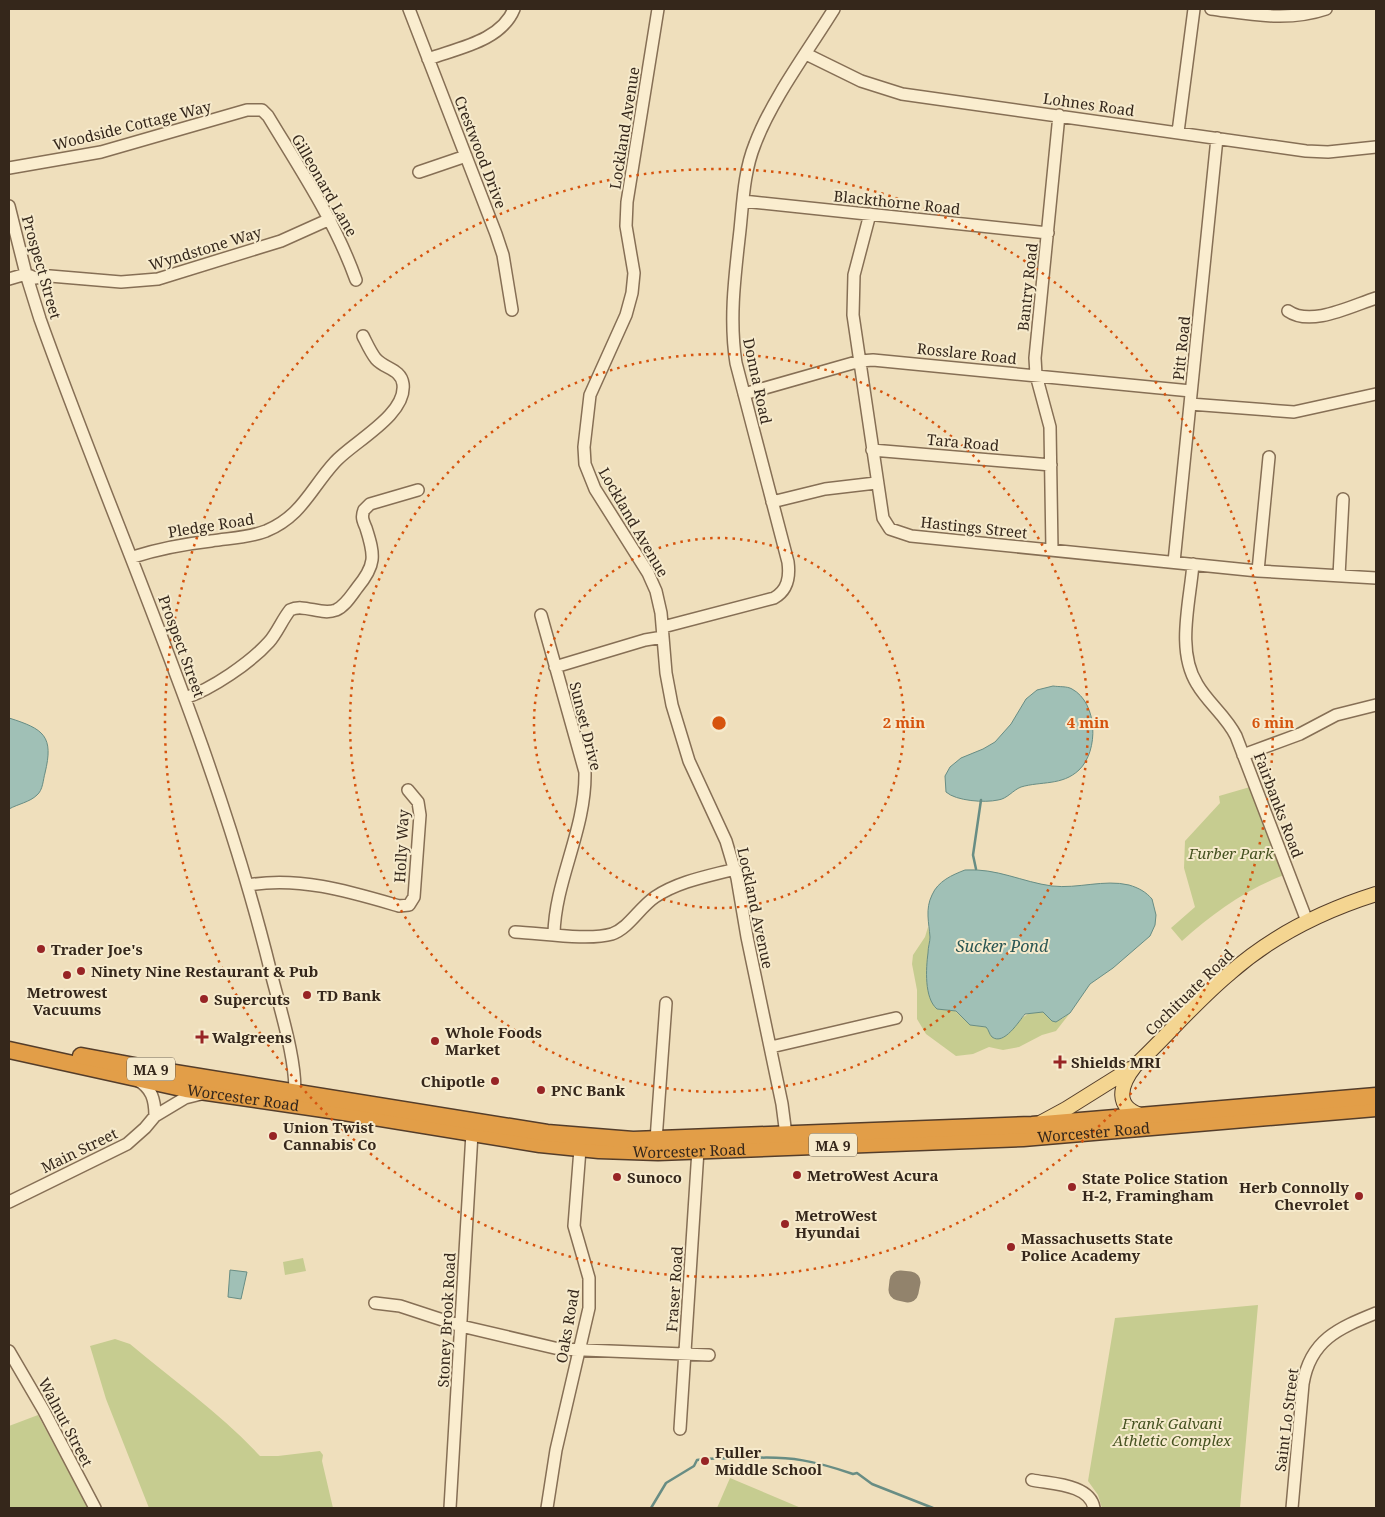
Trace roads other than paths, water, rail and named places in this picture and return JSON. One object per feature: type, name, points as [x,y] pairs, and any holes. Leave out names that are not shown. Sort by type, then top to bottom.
[{"type":"highway","name":"Worcester Road","points":[[9,1038],[126,1065],[472,1134],[580,1149],[651,1152],[1023,1138],[1376,1108]]},
{"type":"highway","name":"Worcester Road","points":[[9,1050],[136,1080],[208,1092],[294,1098],[560,1135],[612,1139],[656,1140],[1032,1125],[1376,1096]]},
{"type":"main road","name":"Cochituate Road","points":[[1144,1116],[1129,1108],[1123,1099],[1124,1081],[1135,1066],[1229,973],[1262,948],[1307,921],[1337,907],[1376,894]]},
{"type":"main road","name":"Cochituate Road","points":[[1032,1125],[1066,1109],[1135,1066]]},
{"type":"street","name":"Crestwood Drive","points":[[409,9],[500,245],[512,310]]},
{"type":"street","points":[[428,58],[488,36],[503,26],[514,9]]},
{"type":"street","name":"Lockland Avenue","points":[[658,9],[627,202],[626,226],[634,273],[632,293],[626,315],[590,396],[584,455],[588,473],[595,489],[652,582],[659,602],[670,695],[686,751],[726,841],[735,869],[782,1104],[786,1135]]},
{"type":"street","name":"Donna Road","points":[[555,667],[645,640],[663,632],[766,600],[780,594],[784,590],[789,570],[744,394],[735,352],[732,317],[746,173],[755,143],[768,116],[834,9]]},
{"type":"street","points":[[1178,132],[1194,9]]},
{"type":"street","points":[[1211,9],[1277,17],[1305,15],[1326,9]]},
{"type":"street","name":"Lohnes Road","points":[[806,54],[851,77],[892,92],[1317,152],[1376,148]]},
{"type":"street","name":"Woodside Cottage Way","points":[[9,168],[101,152],[247,110],[262,110]]},
{"type":"street","name":"Gilleonard Lane","points":[[262,110],[268,116],[330,219],[356,280]]},
{"type":"street","name":"Bantry Road","points":[[1052,550],[1049,419],[1036,375],[1035,358],[1059,115]]},
{"type":"street","name":"Pitt Road","points":[[1174,562],[1217,138]]},
{"type":"street","points":[[419,172],[466,156]]},
{"type":"street","name":"Blackthorne Road","points":[[743,201],[1048,233]]},
{"type":"street","name":"Prospect Street","points":[[9,206],[26,274],[50,346],[133,557],[185,698],[249,885],[294,1071],[294,1098]]},
{"type":"street","name":"Hastings Street","points":[[870,214],[852,285],[852,306],[876,483],[883,518],[890,528],[904,535],[1258,571],[1376,578]]},
{"type":"street","name":"Wyndstone Way","points":[[26,274],[35,278],[50,276],[111,282],[149,280],[281,241],[330,219]]},
{"type":"street","points":[[9,279],[26,274]]},
{"type":"street","points":[[1288,311],[1298,316],[1310,318],[1376,298]]},
{"type":"street","name":"Pledge Road","points":[[133,557],[160,548],[231,539],[260,533],[285,520],[301,507],[336,461],[379,426],[401,398],[403,387],[400,376],[375,358],[363,336]]},
{"type":"street","name":"Rosslare Road","points":[[744,394],[860,361],[880,360],[1191,391]]},
{"type":"street","points":[[1190,404],[1294,412],[1376,394]]},
{"type":"street","name":"Tara Road","points":[[872,450],[1050,465]]},
{"type":"street","points":[[1258,571],[1270,457]]},
{"type":"street","points":[[772,502],[825,490],[876,483]]},
{"type":"street","points":[[185,698],[200,693],[253,657],[274,636],[290,610],[298,608],[330,611],[345,604],[367,576],[372,565],[372,550],[362,518],[364,510],[374,503],[418,490]]},
{"type":"street","points":[[1339,576],[1343,499]]},
{"type":"street","name":"Fairbanks Road","points":[[1193,564],[1186,644],[1190,670],[1197,686],[1231,727],[1307,921]]},
{"type":"street","name":"Sunset Drive","points":[[541,614],[582,760],[585,785],[580,821],[556,911],[554,934]]},
{"type":"street","points":[[1243,755],[1300,734],[1344,712],[1376,705]]},
{"type":"street","name":"Holly Way","points":[[249,885],[271,883],[321,886],[399,906],[409,905],[414,897],[420,815],[418,802],[408,790]]},
{"type":"street","points":[[515,932],[590,936],[612,934],[625,925],[651,899],[666,890],[735,869]]},
{"type":"street","points":[[656,1140],[666,1003]]},
{"type":"street","points":[[771,1047],[896,1018]]},
{"type":"street","points":[[136,1080],[150,1090],[154,1098],[155,1116]]},
{"type":"street","name":"Main Street","points":[[9,1202],[127,1144],[155,1116],[185,1098],[208,1092]]},
{"type":"street","name":"Stoney Brook Road","points":[[450,1508],[472,1134]]},
{"type":"street","name":"Oaks Road","points":[[547,1508],[556,1450],[590,1294],[587,1268],[574,1226],[580,1149]]},
{"type":"street","name":"Fraser Road","points":[[680,1429],[698,1150]]},
{"type":"street","points":[[375,1303],[400,1306],[461,1326],[559,1349],[709,1355]]},
{"type":"street","name":"Saint Lo Street","points":[[1292,1508],[1303,1384],[1307,1366],[1316,1350],[1329,1336],[1376,1312]]},
{"type":"street","name":"Walnut Street","points":[[9,1351],[44,1411],[95,1508]]},
{"type":"street","points":[[1032,1480],[1084,1492],[1091,1499],[1094,1508]]},
{"type":"water","points":[[1053,686],[1070,688],[1081,696],[1091,716],[1093,728],[1090,751],[1086,762],[1079,770],[1066,779],[1021,787],[998,800],[971,800],[946,792],[945,776],[950,767],[961,758],[995,742],[1011,724],[1026,699],[1037,690]]},
{"type":"water","points":[[9,718],[38,730],[47,742],[48,750],[42,788],[39,793],[31,799],[9,809]]},
{"type":"water","name":"Sucker Pond","points":[[965,870],[988,871],[1041,884],[1062,887],[1120,883],[1136,887],[1152,899],[1156,915],[1155,925],[1150,936],[1113,968],[1090,984],[1070,1013],[1056,1022],[1052,1021],[1043,1012],[1025,1014],[1011,1032],[997,1039],[992,1037],[986,1027],[970,1025],[956,1011],[937,1009],[930,998],[928,990],[927,959],[930,937],[928,916],[930,900],[942,882],[950,876]]},
{"type":"water","points":[[230,1270],[247,1272],[241,1299],[228,1297]]},
{"type":"waterway","points":[[976,869],[973,855],[981,800]]},
{"type":"waterway","points":[[651,1508],[666,1483],[694,1466],[697,1460],[717,1458],[803,1460],[853,1474],[857,1473],[872,1484],[933,1508]]},
{"type":"place","name":"Trader Joe's","points":[[41,949]]},
{"type":"place","name":"Ninety Nine Restaurant & Pub","points":[[81,971]]},
{"type":"place","name":"Metrowest Vacuums","points":[[67,975]]},
{"type":"place","name":"TD Bank","points":[[307,995]]},
{"type":"place","name":"Supercuts","points":[[204,999]]},
{"type":"place","name":"Walgreens","points":[[202,1037]]},
{"type":"place","name":"Whole Foods Market","points":[[435,1041]]},
{"type":"place","name":"Shields MRI","points":[[1060,1062]]},
{"type":"place","name":"Chipotle","points":[[495,1081]]},
{"type":"place","name":"PNC Bank","points":[[541,1090]]},
{"type":"place","name":"Union Twist Cannabis Co","points":[[273,1136]]},
{"type":"place","name":"MetroWest Acura","points":[[797,1175]]},
{"type":"place","name":"Sunoco","points":[[617,1177]]},
{"type":"place","name":"State Police Station H-2, Framingham","points":[[1072,1187]]},
{"type":"place","name":"Herb Connolly Chevrolet","points":[[1359,1196]]},
{"type":"place","name":"MetroWest Hyundai","points":[[785,1224]]},
{"type":"place","name":"Massachusetts State Police Academy","points":[[1011,1247]]},
{"type":"place","name":"Fuller Middle School","points":[[705,1461]]},
{"type":"park label","name":"Furber Park","points":[[1231,853]]},
{"type":"park label","name":"Frank Galvani Athletic Complex","points":[[1172,1432]]}]
